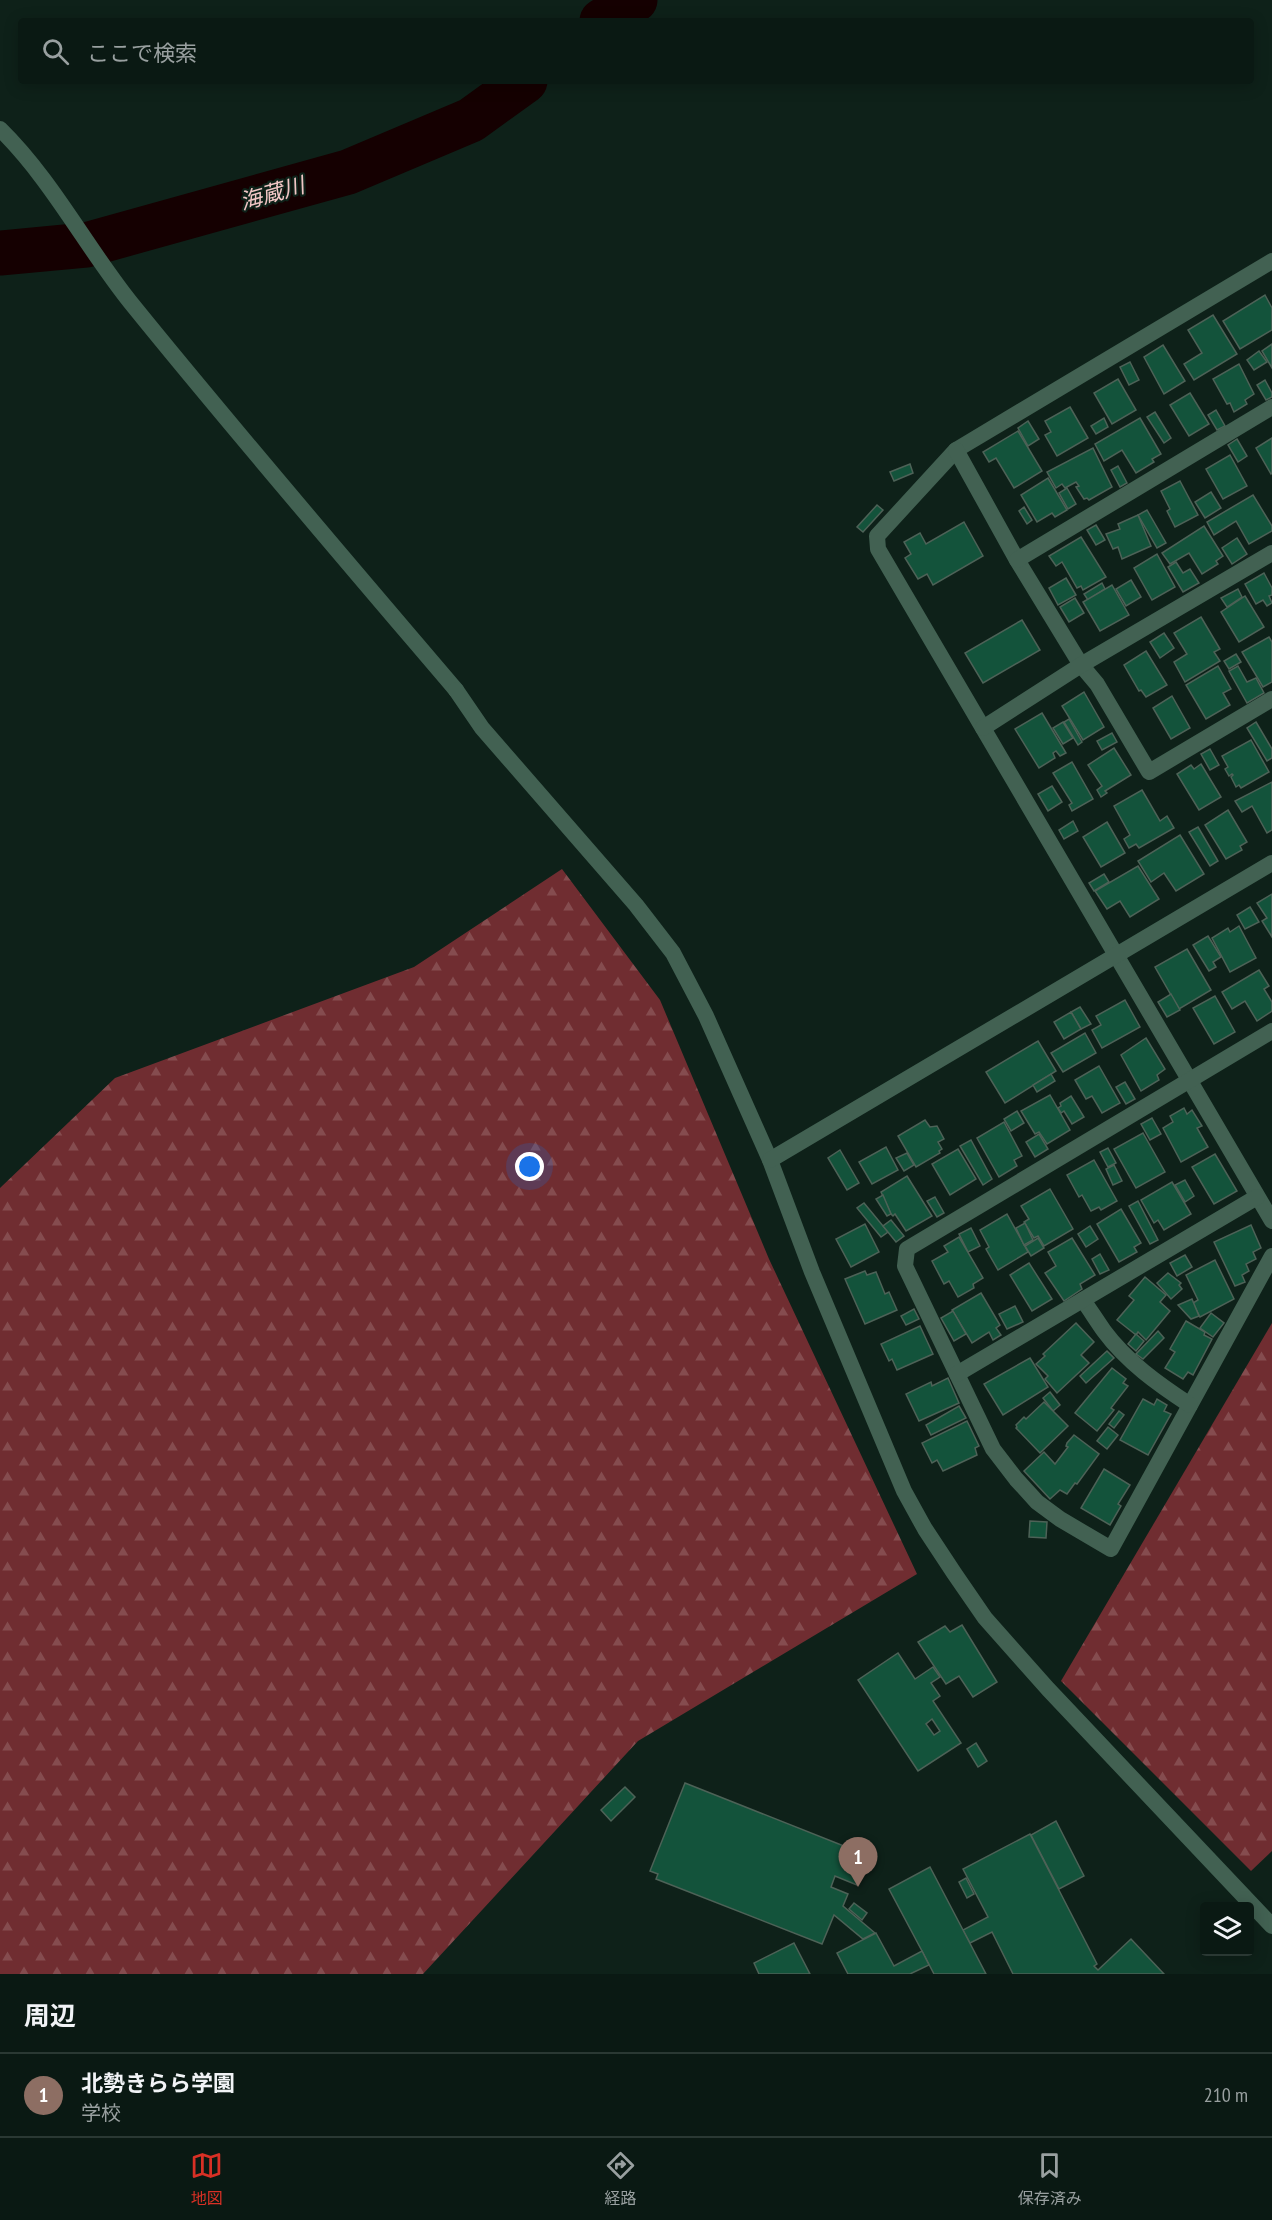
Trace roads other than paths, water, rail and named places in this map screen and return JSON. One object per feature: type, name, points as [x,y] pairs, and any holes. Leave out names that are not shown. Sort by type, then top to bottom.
[{"type":"street","points":[[0,129],[14,143],[54,195],[125,295],[456,690],[482,728],[636,905],[673,953],[706,1016],[770,1160],[812,1272],[904,1491],[942,1555],[985,1618],[1033,1672],[1272,1926]]},
{"type":"street","points":[[1272,261],[956,450],[877,536],[878,549],[1272,1221]]},
{"type":"street","points":[[1017,560],[1272,407]]},
{"type":"street","points":[[956,450],[1017,560],[1081,665],[1097,684],[1149,772],[1272,699]]},
{"type":"street","points":[[983,728],[1081,665],[1272,553]]},
{"type":"street","points":[[770,1160],[1272,863]]},
{"type":"street","points":[[1272,1031],[907,1249],[906,1266],[993,1449],[1037,1502],[1060,1520],[1111,1549],[1272,1256]]},
{"type":"street","points":[[957,1374],[1257,1197]]},
{"type":"street","points":[[1083,1300],[1105,1332],[1128,1358],[1161,1386],[1190,1405]]},
{"type":"waterway","name":"海蔵川","points":[[607,18],[635,0]]},
{"type":"waterway","name":"海蔵川","points":[[0,253],[86,245],[348,172],[471,120],[521,84]]},
{"type":"place","name":"北勢きらら学園","points":[[858,1887]]}]
